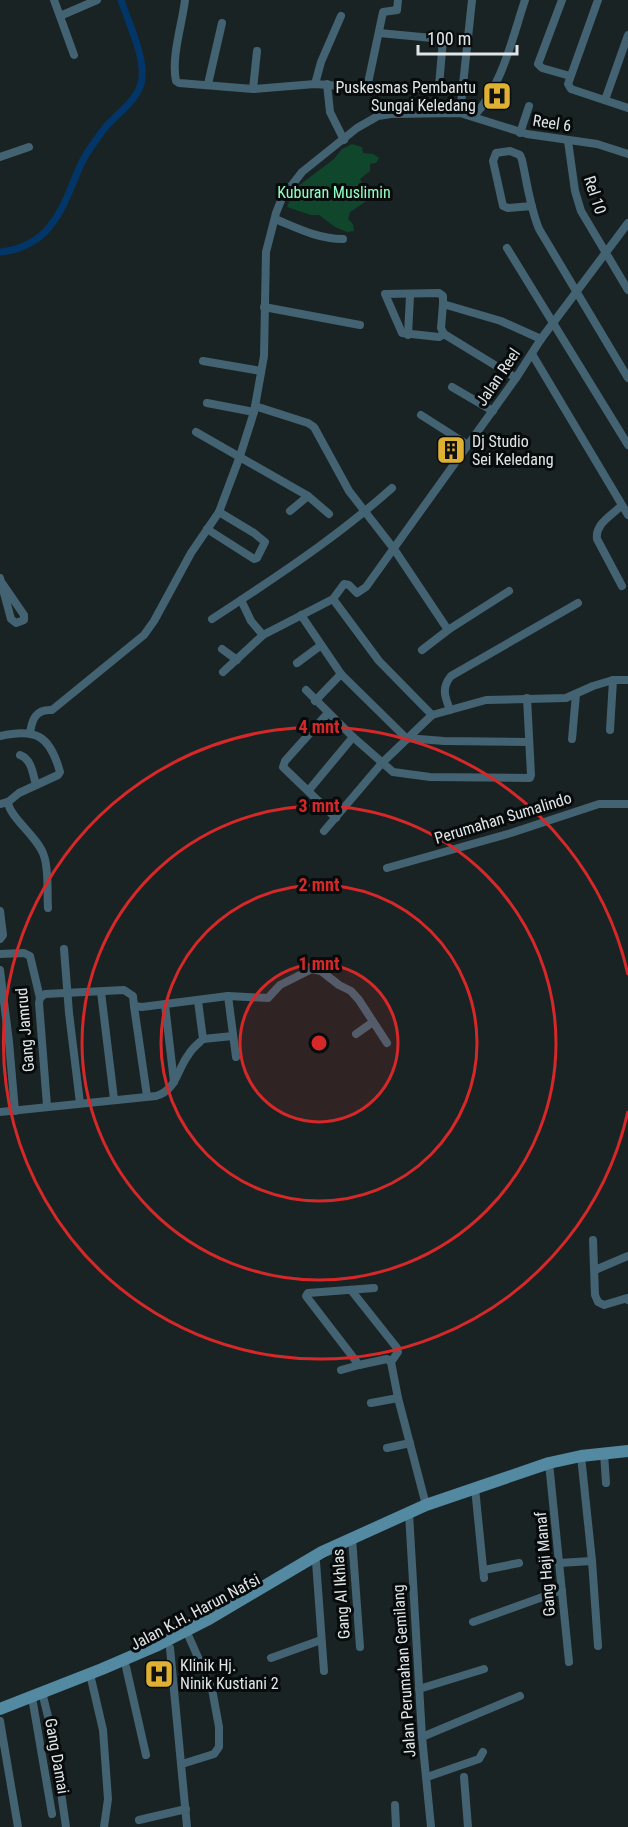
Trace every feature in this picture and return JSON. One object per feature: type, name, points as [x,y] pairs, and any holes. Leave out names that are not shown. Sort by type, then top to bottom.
[{"type":"main road","name":"Jalan K.H. Harun Nafsi","points":[[0,1715],[90,1678],[202,1626],[316,1562],[352,1538],[426,1505],[549,1463],[581,1456],[628,1451]]},
{"type":"main road","name":"Jalan K.H. Harun Nafsi","points":[[90,1678],[126,1667],[170,1648],[322,1552],[331,1550]]},
{"type":"main road","name":"Jalan K.H. Harun Nafsi","points":[[0,1708],[40,1698]]},
{"type":"street","points":[[54,0],[74,55]]},
{"type":"street","points":[[60,16],[97,0]]},
{"type":"street","points":[[185,0],[176,56],[176,81],[253,89],[315,84],[367,88],[435,89],[441,83],[443,39],[379,33]]},
{"type":"street","points":[[367,88],[383,12],[397,10],[398,0]]},
{"type":"street","points":[[460,113],[472,0]]},
{"type":"street","points":[[474,116],[487,102],[525,0]]},
{"type":"street","points":[[562,0],[538,64],[542,68],[570,76]]},
{"type":"street","points":[[598,0],[568,84],[571,89],[628,108]]},
{"type":"street","points":[[315,84],[321,62],[341,16]]},
{"type":"street","points":[[208,84],[222,23]]},
{"type":"street","points":[[605,100],[625,57],[628,35]]},
{"type":"street","points":[[253,89],[257,51]]},
{"type":"street","points":[[327,84],[330,112],[344,140]]},
{"type":"street","points":[[520,133],[529,106]]},
{"type":"street","name":"Reel 6","points":[[275,219],[282,198],[302,172],[357,128],[378,116],[460,113],[520,133],[609,147],[628,154]]},
{"type":"street","name":"Rel 10","points":[[568,141],[579,206],[628,290]]},
{"type":"street","points":[[0,157],[29,147]]},
{"type":"street","points":[[532,206],[508,208],[503,206],[493,161],[496,153],[510,151],[520,156],[539,229],[628,378]]},
{"type":"street","points":[[30,733],[33,719],[37,714],[45,710],[52,710],[144,635],[191,553],[219,512],[255,409],[264,356],[266,252],[275,219],[313,235],[329,239],[343,239]]},
{"type":"street","name":"Jalan Reel","points":[[394,549],[542,339],[628,223]]},
{"type":"street","points":[[507,248],[628,445]]},
{"type":"street","points":[[444,334],[439,337],[400,332],[385,294],[439,293],[443,296],[441,328],[444,334],[516,378]]},
{"type":"street","points":[[408,334],[410,296]]},
{"type":"street","points":[[443,304],[472,311],[542,339]]},
{"type":"street","points":[[264,307],[360,325]]},
{"type":"street","points":[[532,354],[628,515]]},
{"type":"street","points":[[203,361],[261,370]]},
{"type":"street","points":[[452,387],[492,411]]},
{"type":"street","points":[[207,403],[255,409],[312,424],[349,491],[394,549],[448,630]]},
{"type":"street","points":[[421,415],[468,445]]},
{"type":"street","points":[[196,432],[308,496],[329,514]]},
{"type":"street","points":[[212,619],[285,571],[364,513],[392,488]]},
{"type":"street","points":[[291,512],[308,496]]},
{"type":"street","points":[[621,506],[604,521],[597,534],[597,539],[622,586]]},
{"type":"street","points":[[207,529],[252,559],[257,558],[265,540],[219,512]]},
{"type":"street","points":[[223,672],[263,635],[333,599],[344,584],[355,592],[360,592],[394,549]]},
{"type":"street","points":[[422,650],[448,630],[509,591]]},
{"type":"street","points":[[333,599],[379,662],[432,714]]},
{"type":"street","points":[[241,600],[251,621],[263,635]]},
{"type":"street","points":[[450,710],[444,695],[444,687],[451,676],[578,603]]},
{"type":"street","points":[[301,615],[341,674],[406,738],[529,742]]},
{"type":"street","points":[[297,663],[320,646]]},
{"type":"street","points":[[222,649],[237,660]]},
{"type":"street","points":[[315,701],[341,674]]},
{"type":"street","points":[[610,730],[614,680]]},
{"type":"street","points":[[324,831],[382,763],[432,714],[486,700],[556,699],[614,680],[628,680]]},
{"type":"street","points":[[306,690],[353,737],[396,773],[430,777],[527,780],[531,775],[527,698]]},
{"type":"street","points":[[572,739],[576,694]]},
{"type":"street","points":[[328,713],[284,764],[285,770],[309,790],[336,818]]},
{"type":"street","points":[[0,736],[16,732],[30,733],[51,746],[60,772],[19,793],[4,807],[20,821],[44,856],[48,908]]},
{"type":"street","points":[[309,790],[353,737]]},
{"type":"street","points":[[20,755],[28,761],[36,785]]},
{"type":"street","name":"Perumahan Sumalindo","points":[[387,868],[511,833],[599,804],[628,804]]},
{"type":"street","points":[[0,911],[3,935],[0,939]]},
{"type":"street","points":[[64,949],[80,1103]]},
{"type":"street","name":"Gang Jamrud","points":[[0,954],[28,954],[40,998],[47,1106]]},
{"type":"street","points":[[134,1006],[165,1005],[228,996],[268,998],[280,985],[309,969],[317,969],[351,991],[387,1043]]},
{"type":"street","points":[[0,970],[15,1111]]},
{"type":"street","points":[[40,998],[45,994],[124,990],[133,996],[147,1096]]},
{"type":"street","points":[[100,992],[114,1099]]},
{"type":"street","points":[[228,996],[236,1057]]},
{"type":"street","points":[[198,1000],[203,1039]]},
{"type":"street","points":[[165,1005],[174,1082]]},
{"type":"street","points":[[356,1034],[373,1022]]},
{"type":"street","points":[[0,1112],[162,1094],[174,1082],[188,1055],[203,1039],[233,1036]]},
{"type":"street","points":[[593,1240],[596,1295],[601,1305],[628,1298]]},
{"type":"street","points":[[595,1270],[628,1256]]},
{"type":"street","points":[[359,1365],[306,1296],[308,1293],[374,1288]]},
{"type":"street","points":[[361,1289],[369,1313]]},
{"type":"street","points":[[351,1290],[397,1348],[398,1352],[391,1362],[426,1505]]},
{"type":"street","points":[[340,1370],[387,1359],[391,1362]]},
{"type":"street","points":[[371,1404],[398,1398]]},
{"type":"street","points":[[387,1448],[410,1443]]},
{"type":"street","points":[[604,1453],[606,1483]]},
{"type":"street","points":[[581,1456],[598,1646]]},
{"type":"street","name":"Gang Haji Manaf","points":[[549,1463],[569,1662]]},
{"type":"street","points":[[475,1488],[484,1574],[519,1563]]},
{"type":"street","name":"Jalan Perumahan Gemilang","points":[[409,1513],[422,1737],[431,1827]]},
{"type":"street","name":"Gang Al Ikhlas","points":[[352,1538],[360,1647]]},
{"type":"street","points":[[559,1563],[592,1561]]},
{"type":"street","points":[[316,1562],[324,1671]]},
{"type":"street","points":[[472,1622],[562,1590]]},
{"type":"street","points":[[182,1764],[214,1754],[219,1747],[219,1727],[212,1689],[189,1637]]},
{"type":"street","points":[[271,1658],[321,1640]]},
{"type":"street","points":[[170,1648],[187,1827]]},
{"type":"street","points":[[126,1667],[146,1755]]},
{"type":"street","points":[[420,1689],[484,1669]]},
{"type":"street","points":[[90,1678],[102,1730],[108,1799],[104,1827]]},
{"type":"street","points":[[422,1737],[520,1696]]},
{"type":"street","points":[[40,1698],[53,1737],[66,1827]]},
{"type":"street","name":"Gang Damai","points":[[40,1698],[52,1814]]},
{"type":"street","points":[[0,1721],[18,1827]]},
{"type":"street","points":[[427,1781],[479,1759],[483,1752]]},
{"type":"street","points":[[464,1777],[468,1827]]},
{"type":"street","points":[[395,1805],[396,1827]]},
{"type":"street","points":[[139,1820],[186,1809]]},
{"type":"green space","name":"Kuburan Muslimin","points":[[352,144],[362,147],[363,153],[373,154],[379,158],[376,163],[370,164],[370,171],[360,179],[369,197],[350,212],[348,219],[353,224],[354,231],[347,232],[335,227],[319,215],[311,215],[287,207],[297,187],[334,159],[342,149]]},
{"type":"waterway","points":[[0,252],[30,243],[41,236],[52,224],[88,152],[106,126],[131,101],[140,87],[141,60],[121,0]]},
{"type":"place","name":"Puskesmas Pembantu Sungai Keledang","points":[[497,96]]},
{"type":"place","name":"Dj Studio Sei Keledang","points":[[451,450]]},
{"type":"place","name":"Klinik Hj. Ninik Kustiani 2","points":[[159,1674]]}]
